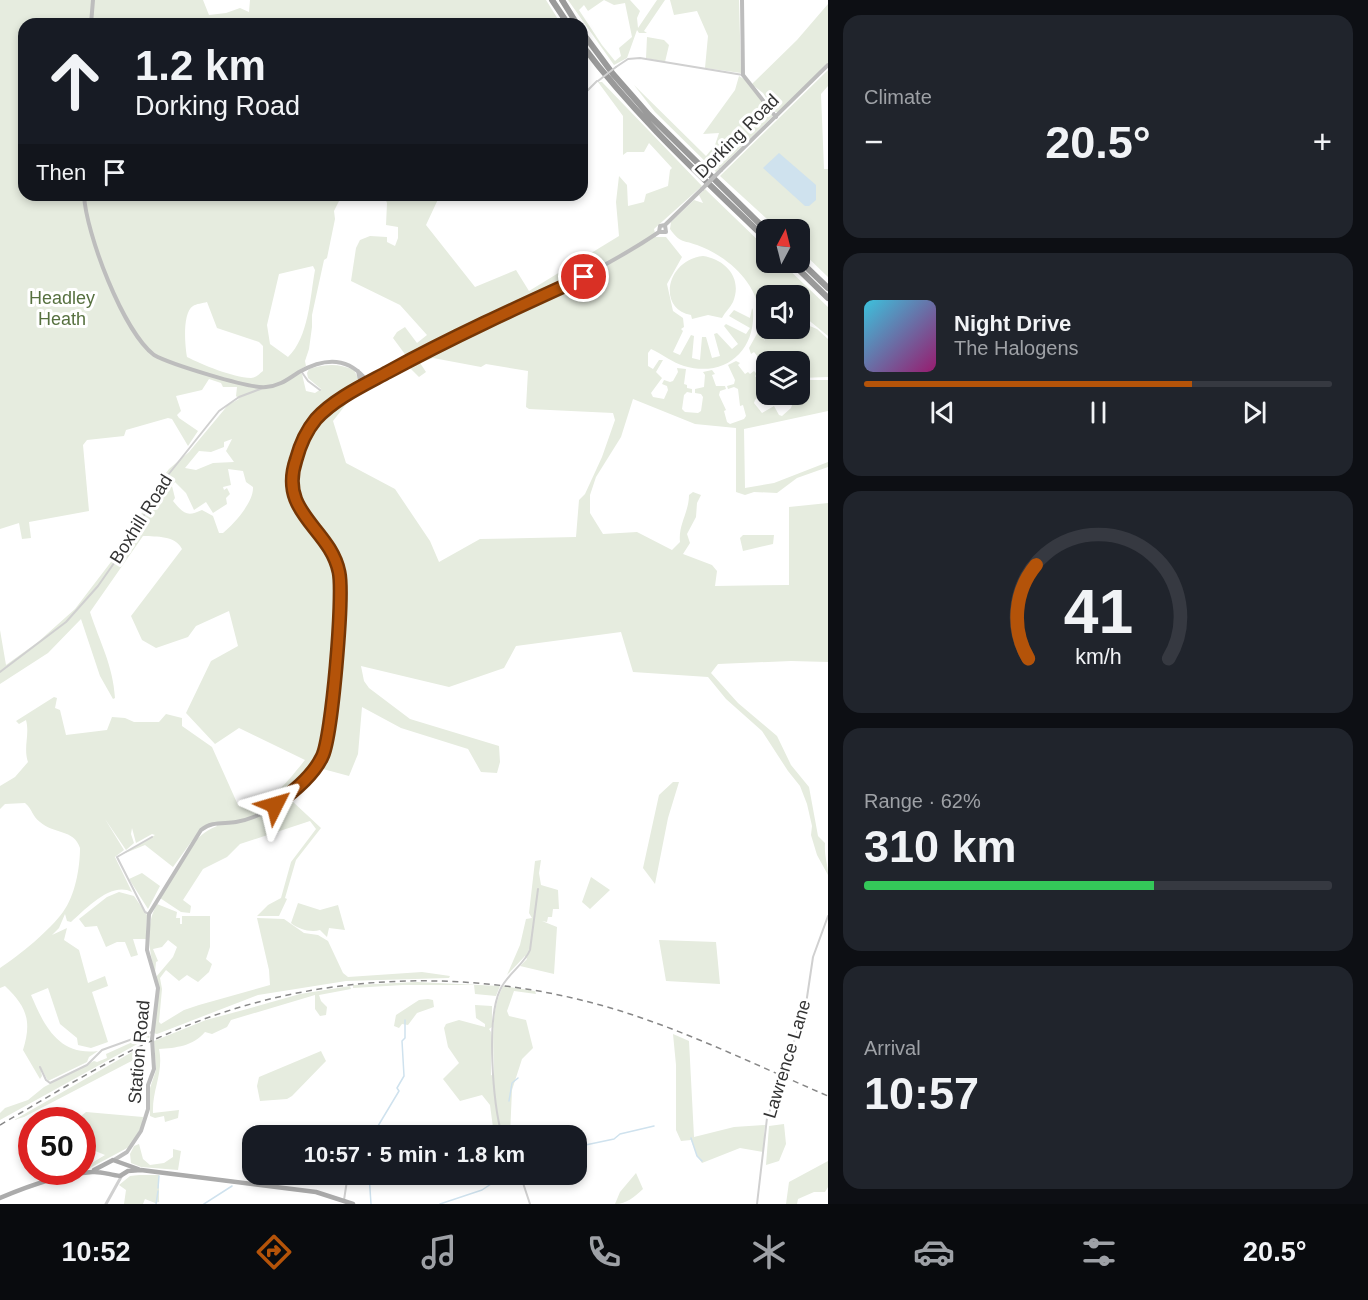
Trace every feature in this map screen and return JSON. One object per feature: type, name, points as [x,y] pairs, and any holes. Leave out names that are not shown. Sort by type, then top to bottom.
[{"type":"highway","points":[[552,0],[563,18]]},
{"type":"highway","points":[[562,0],[573,18]]},
{"type":"highway","points":[[588,40],[649,115],[756,220]]},
{"type":"highway","points":[[588,53],[608,81],[653,131],[756,229]]},
{"type":"highway","points":[[810,271],[828,288]]},
{"type":"highway","points":[[802,273],[828,298]]},
{"type":"main road","points":[[92,18],[93,0]]},
{"type":"main road","points":[[742,0],[743,75],[776,117]]},
{"type":"main road","name":"Dorking Road","points":[[368,382],[431,348],[603,268],[659,232],[660,226],[665,225],[828,65]]},
{"type":"main road","points":[[85,201],[87,222],[121,309],[144,345],[159,358],[263,388],[278,385],[301,371],[323,362],[335,361],[347,363],[358,370],[368,382],[315,420],[302,442],[293,468],[291,485],[293,497],[334,558],[342,590],[333,693],[323,757],[298,786],[275,805],[250,818],[212,824],[201,830],[149,914]]},
{"type":"main road","points":[[355,390],[360,380],[358,370]]},
{"type":"main road","name":"Station Road","points":[[113,1160],[127,1152],[136,1141],[146,1120],[147,1092],[154,1069],[152,1032],[158,988],[147,950],[149,914]]},
{"type":"main road","name":"Station Road","points":[[125,1164],[127,1152]]},
{"type":"main road","points":[[96,1169],[113,1160],[141,1170],[316,1192],[352,1204]]},
{"type":"main road","points":[[107,1163],[110,1174]]},
{"type":"main road","points":[[124,1174],[125,1164]]},
{"type":"main road","points":[[96,1173],[124,1174],[141,1170]]},
{"type":"main road","points":[[0,1198],[34,1185]]},
{"type":"street","points":[[588,90],[628,59],[639,58],[743,75]]},
{"type":"street","points":[[301,371],[308,381],[320,390]]},
{"type":"street","points":[[254,386],[255,392]]},
{"type":"street","name":"Boxhill Road","points":[[0,672],[72,616],[98,586],[133,536],[160,485],[219,411],[239,398],[263,388]]},
{"type":"street","points":[[149,914],[145,912],[117,857],[152,837]]},
{"type":"street","points":[[500,1125],[493,1086],[493,1012],[501,987],[530,950],[538,889]]},
{"type":"street","name":"Lawrence Lane","points":[[757,1204],[767,1118],[804,1010],[813,957],[828,916]]},
{"type":"street","points":[[39,1067],[50,1083],[87,1065],[102,1050],[152,1032]]},
{"type":"street","points":[[110,1174],[116,1184]]},
{"type":"street","points":[[106,1204],[124,1174]]},
{"type":"street","points":[[344,1200],[346,1185]]},
{"type":"street","points":[[524,1185],[530,1204]]},
{"type":"green space","name":"Headley Heath","points":[[0,0],[203,0],[209,15],[240,8],[249,12],[250,0],[546,0],[557,18],[18,18],[18,201],[339,201],[334,211],[335,219],[327,258],[324,260],[312,315],[306,366],[298,371],[302,374],[306,391],[315,393],[321,389],[308,378],[309,369],[326,365],[343,366],[354,370],[358,378],[355,386],[317,415],[307,429],[311,430],[322,416],[339,402],[375,382],[347,403],[333,421],[346,463],[395,489],[430,541],[439,562],[480,539],[576,537],[579,500],[585,494],[602,457],[615,420],[613,413],[529,409],[526,407],[528,371],[486,364],[481,367],[433,358],[420,363],[426,372],[419,377],[407,365],[431,351],[429,347],[407,357],[393,338],[405,327],[417,343],[427,335],[400,305],[351,281],[356,248],[360,240],[370,236],[387,237],[387,242],[395,246],[398,227],[386,225],[386,201],[437,201],[426,225],[475,287],[516,270],[529,291],[619,236],[616,202],[619,176],[627,185],[628,206],[644,202],[646,194],[668,186],[672,168],[649,143],[644,152],[627,152],[623,155],[623,116],[598,82],[602,82],[702,186],[654,229],[656,237],[666,237],[682,257],[667,284],[673,311],[683,318],[684,327],[681,329],[683,331],[673,352],[680,355],[691,335],[694,336],[692,358],[700,360],[702,337],[706,337],[712,358],[720,356],[714,334],[717,333],[732,349],[738,344],[724,326],[726,324],[746,334],[750,328],[729,316],[734,310],[750,318],[752,308],[753,310],[753,325],[749,338],[735,358],[725,364],[699,369],[684,366],[651,349],[648,353],[648,366],[653,369],[659,360],[663,360],[656,372],[662,378],[651,393],[653,397],[664,399],[668,390],[667,386],[662,384],[664,380],[673,381],[678,372],[677,368],[686,369],[684,384],[687,388],[692,389],[692,393],[687,392],[684,395],[682,409],[685,412],[698,413],[701,411],[703,397],[695,393],[695,389],[704,387],[703,372],[712,370],[715,374],[712,375],[716,386],[725,386],[726,389],[720,391],[719,395],[726,410],[724,411],[727,422],[730,424],[746,416],[743,405],[740,406],[738,389],[734,387],[728,389],[727,386],[734,384],[735,380],[728,365],[736,361],[740,363],[738,365],[745,374],[754,371],[756,373],[754,403],[762,413],[774,406],[782,416],[792,405],[810,405],[810,380],[828,380],[828,411],[744,429],[745,488],[774,483],[828,462],[828,467],[797,478],[777,493],[754,492],[745,495],[736,492],[736,428],[695,424],[633,399],[621,437],[596,477],[590,495],[590,513],[603,534],[637,532],[672,550],[680,542],[689,495],[693,492],[701,495],[697,503],[696,517],[687,534],[690,543],[683,554],[712,565],[717,571],[715,586],[789,585],[789,507],[828,503],[828,662],[718,664],[711,673],[738,703],[777,736],[791,765],[809,787],[818,836],[825,843],[828,875],[817,855],[811,835],[812,826],[807,804],[800,786],[762,731],[726,699],[708,677],[633,672],[621,632],[516,646],[504,668],[449,687],[361,666],[364,681],[369,688],[410,719],[499,746],[500,762],[497,773],[481,772],[468,749],[401,728],[362,707],[358,754],[349,776],[323,769],[292,801],[321,828],[296,860],[285,898],[287,899],[279,916],[257,916],[268,905],[281,898],[291,862],[316,829],[310,821],[240,844],[227,857],[203,869],[183,900],[191,906],[190,913],[181,912],[160,898],[190,847],[207,831],[217,826],[216,822],[202,827],[173,867],[145,845],[123,854],[155,835],[152,834],[136,843],[132,828],[134,843],[126,850],[105,819],[124,850],[115,857],[132,892],[116,890],[107,893],[71,922],[67,921],[65,914],[59,928],[52,935],[67,928],[64,940],[79,950],[88,983],[105,976],[108,986],[92,992],[108,1042],[91,1048],[78,1045],[77,1038],[60,1024],[48,988],[31,995],[41,1017],[54,1036],[72,1049],[98,1051],[89,1057],[87,1062],[48,1081],[40,1066],[42,1076],[40,1079],[23,1050],[27,1031],[26,1015],[5,986],[0,988],[0,968],[34,942],[63,912],[76,882],[80,848],[73,838],[40,822],[25,803],[5,804],[0,809],[0,786],[15,777],[28,762],[26,720],[19,724],[16,721],[54,697],[57,698],[55,708],[60,710],[66,735],[107,730],[112,717],[125,718],[134,722],[159,722],[166,714],[182,718],[182,726],[212,747],[238,805],[261,800],[277,791],[305,760],[239,728],[215,744],[186,713],[211,661],[238,646],[229,611],[196,626],[188,637],[156,648],[142,640],[131,616],[182,549],[179,544],[170,539],[143,536],[90,612],[109,664],[115,698],[113,699],[100,676],[81,619],[48,653],[0,684],[0,630],[6,665],[38,642],[75,609],[127,541],[156,486],[169,469],[189,452],[228,405],[239,399],[236,396],[237,387],[223,387],[221,383],[209,379],[202,390],[176,396],[181,411],[177,415],[198,431],[188,446],[172,419],[168,418],[126,430],[124,436],[87,440],[83,445],[89,511],[29,522],[31,538],[22,539],[19,523],[0,529]],"holes":[[[313,266],[315,270],[304,328],[295,349],[288,357],[270,344],[267,325],[279,274]],[[207,302],[217,328],[259,342],[263,346],[263,371],[251,378],[209,367],[187,357],[185,330],[187,315],[193,306]],[[232,439],[226,451],[234,462],[213,463],[196,470],[185,468],[199,451],[211,452],[224,447],[224,442]],[[228,469],[243,471],[246,482],[253,487],[252,493],[242,512],[223,533],[219,533],[213,516],[202,510],[186,513],[173,501],[175,498],[172,486],[175,482],[186,493],[194,510],[206,502],[213,513],[227,504],[226,498],[230,494],[227,488],[224,490],[223,487],[231,485]]]},
{"type":"green space","points":[[568,0],[604,0],[588,11],[584,5],[579,10],[584,18],[581,18]]},
{"type":"green space","points":[[604,0],[630,0],[640,11],[637,18],[638,28],[657,0],[665,0],[644,31],[647,33],[639,33],[637,30],[627,58],[614,65],[588,28],[588,24],[615,61],[621,56],[619,48],[632,37],[625,3],[614,5]]},
{"type":"green space","points":[[670,0],[739,0],[741,73],[705,68],[708,36],[697,11],[674,15]]},
{"type":"green space","points":[[828,4],[828,64],[778,112],[775,112],[763,93],[754,86],[774,115],[716,172],[655,112],[634,85],[706,156],[715,145],[719,133],[703,134],[735,90],[739,76],[752,84],[797,40]]},
{"type":"green space","points":[[647,37],[664,40],[669,45],[665,62],[646,58]]},
{"type":"green space","points":[[828,70],[828,86],[821,94],[824,169],[828,169],[828,277],[810,260],[810,219],[767,219],[720,176]]},
{"type":"green space","points":[[705,189],[756,238],[756,273],[792,273],[805,285],[756,285],[756,300],[745,279],[728,262],[708,249],[676,237],[670,229],[671,222],[694,200],[703,203],[699,195]]},
{"type":"green space","points":[[703,256],[718,261],[730,271],[734,278],[736,285],[733,302],[722,318],[708,315],[692,319],[691,315],[680,311],[673,304],[670,295],[670,285],[681,266],[690,259]]},
{"type":"green space","points":[[810,290],[828,307],[828,336],[810,321]]},
{"type":"green space","points":[[810,326],[817,329],[828,339],[828,377],[810,378],[810,351],[756,351],[756,355],[754,352],[751,354],[749,348],[756,336],[756,339],[765,339],[764,341],[765,339],[810,339]]},
{"type":"green space","points":[[743,535],[774,535],[773,544],[743,551],[740,538]]},
{"type":"green space","points":[[673,782],[679,782],[668,818],[655,884],[643,868],[659,795]]},
{"type":"green space","points":[[541,860],[539,873],[541,885],[558,890],[559,909],[553,909],[552,917],[548,917],[547,922],[542,921],[557,927],[554,974],[520,966],[527,959],[525,956],[507,975],[520,945],[526,919],[532,918],[529,913],[535,861]]},
{"type":"green space","points":[[142,873],[160,886],[148,909],[129,879]]},
{"type":"green space","points":[[591,877],[610,890],[590,909],[582,902]]},
{"type":"green space","points":[[119,892],[134,896],[147,915],[146,939],[133,939],[138,955],[131,957],[125,942],[117,942],[106,947],[97,926],[85,927],[79,919],[107,897]]},
{"type":"green space","points":[[298,903],[320,910],[338,905],[345,930],[329,928],[327,937],[320,930],[309,931],[294,925],[291,923]]},
{"type":"green space","points":[[157,904],[177,912],[176,918],[180,918],[180,924],[182,924],[182,916],[210,916],[210,947],[206,959],[212,964],[209,972],[198,982],[187,975],[179,981],[166,970],[160,978],[162,989],[159,1022],[161,1024],[184,1010],[270,985],[269,970],[257,918],[284,919],[304,933],[318,935],[328,941],[343,973],[348,977],[422,972],[450,976],[449,978],[346,981],[258,995],[157,1034],[153,1033],[159,988],[156,977],[173,957],[177,947],[168,940],[162,947],[153,949],[158,961],[155,973],[149,938],[153,912]]},
{"type":"green space","points":[[659,940],[716,942],[720,984],[666,981]]},
{"type":"green space","points":[[417,982],[500,986],[496,996],[475,994],[474,985],[353,988],[353,985]]},
{"type":"green space","points":[[350,986],[351,989],[319,995],[327,1007],[326,1015],[320,1016],[315,1009],[315,995],[231,1020],[227,1027],[212,1034],[205,1032],[184,1045],[159,1049],[160,1066],[153,1113],[179,1110],[178,1118],[165,1122],[164,1116],[155,1118],[150,1116],[149,1091],[156,1070],[154,1041],[206,1020],[300,994]]},
{"type":"green space","points":[[503,986],[535,991],[536,994],[514,991],[507,1011],[509,1016],[526,1020],[533,1048],[522,1059],[512,1090],[510,1125],[493,1125],[490,1105],[482,1095],[460,1101],[443,1079],[459,1063],[448,1047],[444,1028],[446,1024],[459,1020],[485,1027],[485,1024],[476,1018],[475,1005],[492,1006],[492,1027],[489,1029],[491,1032],[491,1075],[494,1076],[494,1019]]},
{"type":"green space","points":[[419,1000],[433,1000],[434,1007],[417,1013],[408,1025],[402,1024],[399,1028],[394,1026],[396,1015]]},
{"type":"green space","points":[[673,1034],[689,1041],[694,1137],[734,1127],[765,1125],[763,1152],[740,1148],[702,1163],[691,1140],[681,1141],[676,1130],[676,1065]]},
{"type":"green space","points":[[148,1035],[150,1037],[23,1107],[18,1107],[18,1110],[0,1120],[0,1113],[5,1108],[28,1100],[44,1087],[94,1061],[107,1058],[106,1054]]},
{"type":"green space","points":[[139,1048],[140,1052],[145,1054],[43,1107],[37,1107]]},
{"type":"green space","points":[[321,1051],[326,1061],[292,1096],[287,1099],[260,1101],[257,1086],[259,1077]]},
{"type":"green space","points":[[96,1113],[143,1117],[142,1126],[129,1147],[96,1165],[96,1160],[105,1155],[96,1151]]},
{"type":"green space","points":[[784,1124],[786,1144],[779,1161],[766,1165],[769,1126]]},
{"type":"green space","points":[[139,1144],[143,1159],[150,1165],[164,1163],[173,1157],[173,1149],[181,1151],[178,1170],[141,1167],[131,1163],[130,1154],[134,1146]]},
{"type":"green space","points":[[828,1161],[828,1187],[825,1192],[814,1192],[798,1199],[797,1204],[786,1204],[789,1182]]},
{"type":"green space","points":[[636,1173],[643,1189],[627,1201],[615,1204],[620,1192]]},
{"type":"green space","points":[[159,1175],[159,1202],[155,1203],[145,1199],[143,1204],[124,1204],[126,1190],[119,1185],[130,1176]]},
{"type":"water","points":[[779,153],[816,185],[816,200],[809,206],[805,206],[763,168]]},
{"type":"waterway","points":[[379,1125],[399,1091],[397,1088],[404,1076],[402,1041],[405,1038],[405,1020]]},
{"type":"waterway","points":[[509,1101],[512,1083],[518,1078]]},
{"type":"waterway","points":[[587,1145],[654,1126]]},
{"type":"waterway","points":[[691,1138],[697,1156],[702,1161]]},
{"type":"waterway","points":[[158,1188],[159,1176]]},
{"type":"waterway","points":[[370,1185],[371,1204]]},
{"type":"waterway","points":[[440,1204],[482,1190],[490,1185]]},
{"type":"waterway","points":[[204,1204],[232,1186]]},
{"type":"waterway","points":[[156,1204],[158,1191]]},
{"type":"railway","points":[[0,1125],[124,1054],[220,1013],[275,998],[331,987],[388,982],[445,981],[502,986],[559,995],[614,1009],[695,1038],[828,1096]]},
{"type":"route","points":[[275,805],[298,786],[323,757],[333,693],[342,590],[334,558],[293,497],[291,485],[293,468],[302,442],[320,415],[368,382],[431,348],[584,277]]}]
